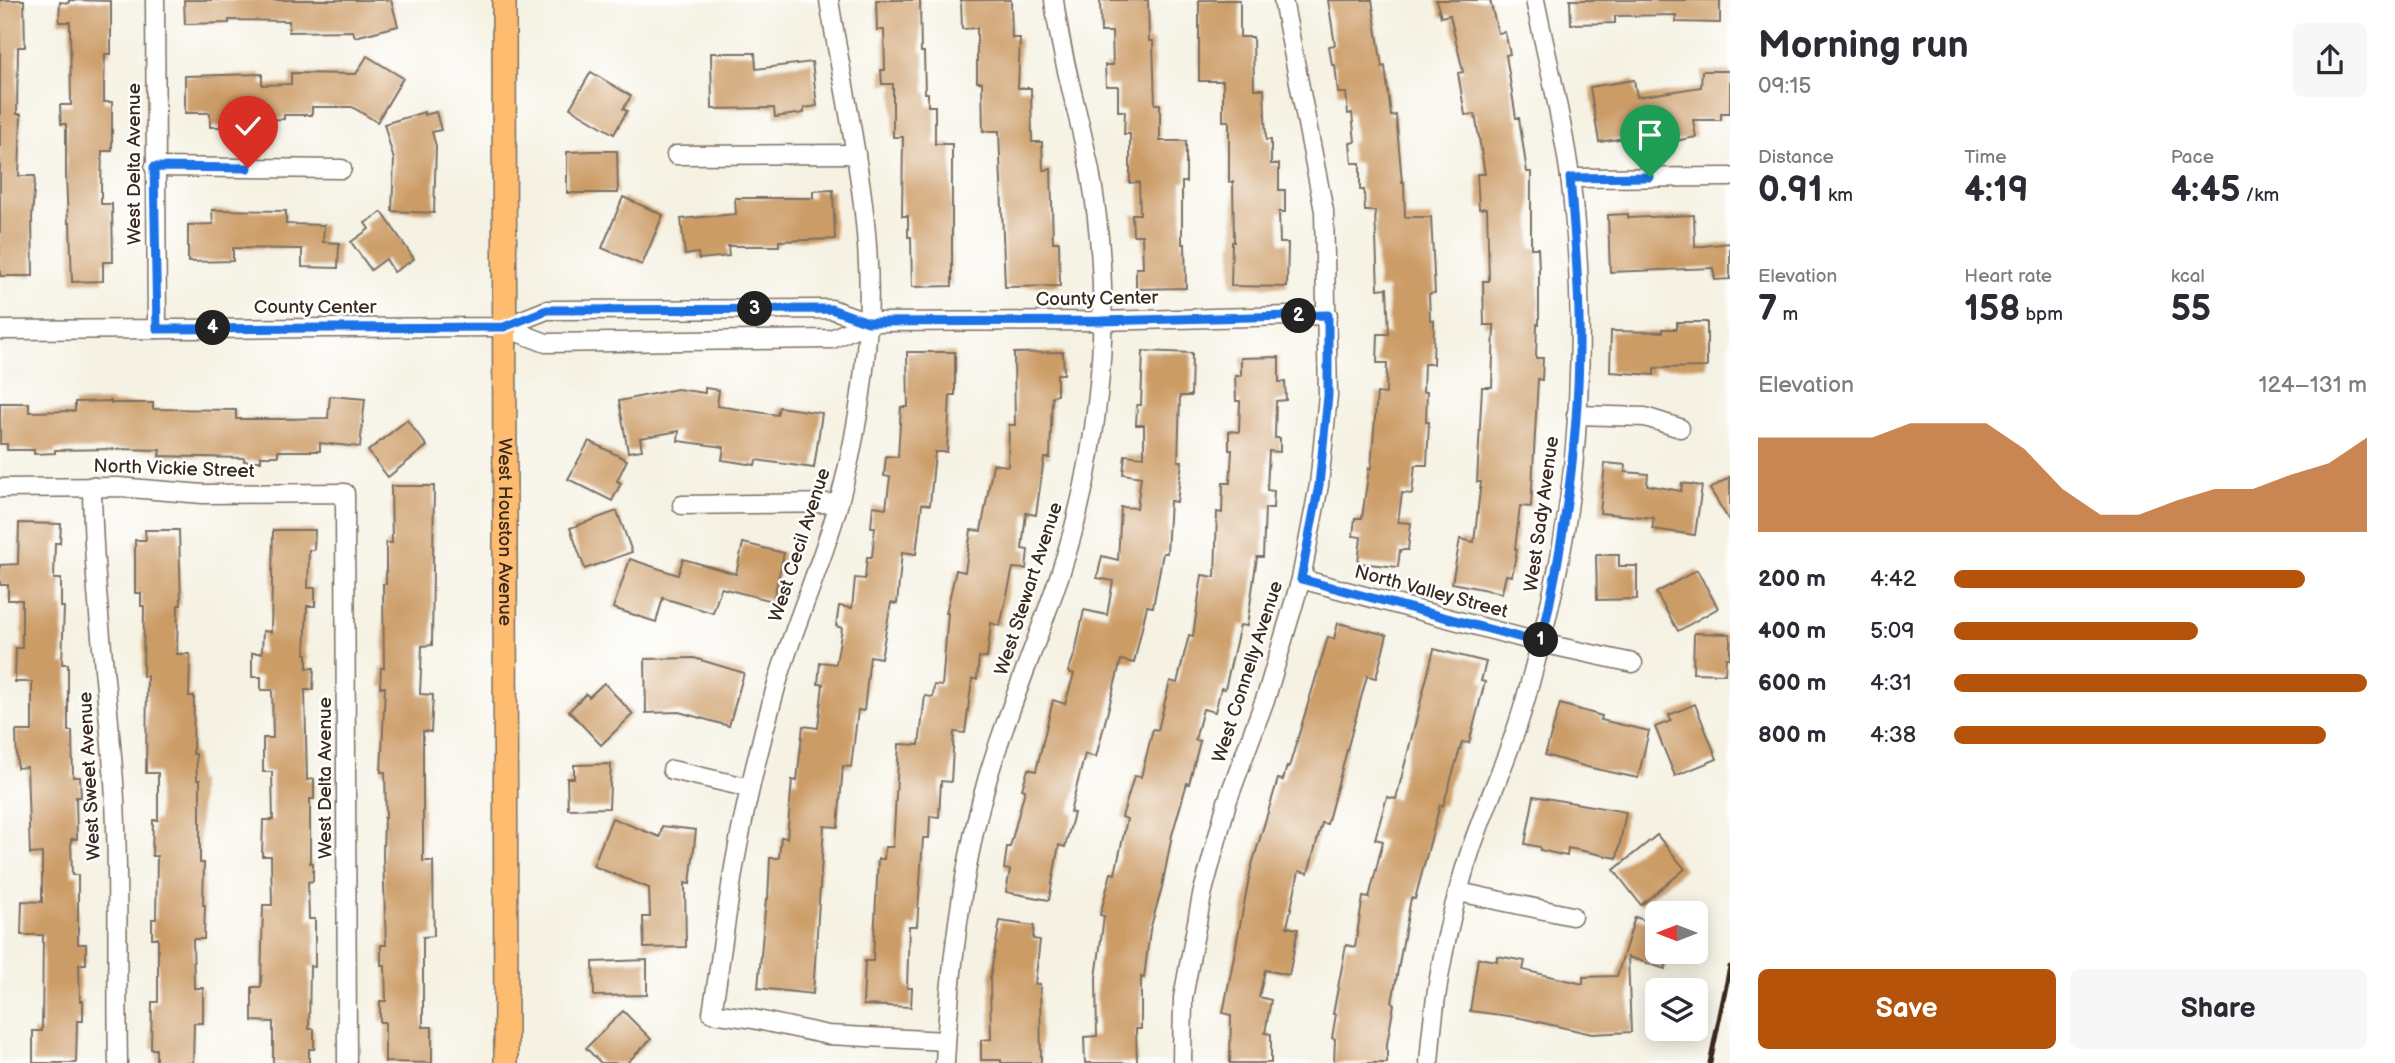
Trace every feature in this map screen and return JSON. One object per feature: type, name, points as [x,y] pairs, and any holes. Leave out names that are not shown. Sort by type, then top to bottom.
[{"type":"main road","name":"West Houston Avenue","points":[[504,0],[506,1063]]},
{"type":"street","name":"West Delta Avenue","points":[[155,0],[157,329]]},
{"type":"street","name":"West Cecil Avenue","points":[[829,0],[856,154],[868,251],[868,322],[861,398],[852,452],[839,503],[777,684],[750,788],[734,869],[712,1013],[828,1035],[946,1041]]},
{"type":"street","name":"West Stewart Avenue","points":[[945,1063],[957,922],[988,779],[1073,531],[1089,464],[1099,394],[1101,321],[1097,223],[1090,175],[1054,0]]},
{"type":"street","name":"West Connelly Avenue","points":[[1182,1063],[1182,998],[1202,895],[1227,802],[1267,694],[1301,579],[1319,485],[1328,396],[1324,211],[1283,0]]},
{"type":"street","name":"West Sady Avenue","points":[[1429,1063],[1440,974],[1459,892],[1471,851],[1511,746],[1541,643],[1562,546],[1571,484],[1579,316],[1570,178],[1535,0]]},
{"type":"street","points":[[676,155],[856,154]]},
{"type":"street","points":[[154,167],[342,169]]},
{"type":"street","points":[[1570,178],[1730,177]]},
{"type":"street","name":"County Center","points":[[504,327],[547,310],[831,309],[868,322],[1101,321],[1328,315]]},
{"type":"street","name":"County Center","points":[[0,330],[504,327],[546,343],[831,339],[868,322]]},
{"type":"street","points":[[1576,415],[1645,417],[1680,428]]},
{"type":"street","name":"North Vickie Street","points":[[0,488],[92,486],[203,494],[345,494]]},
{"type":"street","name":"West Sweet Avenue","points":[[92,486],[97,601],[114,783],[118,1063]]},
{"type":"street","name":"West Delta Avenue","points":[[345,494],[347,1063]]},
{"type":"street","points":[[682,505],[839,503]]},
{"type":"street","name":"North Valley Street","points":[[1301,579],[1541,643],[1633,663]]},
{"type":"street","points":[[672,770],[750,788]]},
{"type":"street","points":[[1459,892],[1572,916]]},
{"type":"building","points":[[0,0],[24,0],[25,47],[18,47],[17,114],[21,114],[19,176],[35,176],[32,218],[33,276],[0,276]]},
{"type":"building","points":[[69,0],[111,1],[111,54],[105,54],[104,102],[112,102],[112,151],[102,151],[101,204],[112,204],[113,262],[103,262],[103,281],[72,282],[66,124],[61,124],[60,105],[71,105],[70,22],[59,22],[60,2],[69,3]]},
{"type":"building","points":[[184,0],[391,0],[398,26],[355,37],[353,31],[289,32],[289,21],[229,20],[229,23],[185,24]]},
{"type":"building","points":[[876,0],[920,0],[925,93],[928,93],[928,106],[935,106],[935,144],[952,144],[952,286],[912,287],[911,237],[908,237],[908,216],[902,216],[903,137],[893,137],[893,84],[882,84],[881,70],[885,70],[884,30],[877,30]]},
{"type":"building","points":[[961,0],[1011,0],[1012,38],[1020,38],[1018,88],[1031,88],[1032,142],[1042,142],[1043,170],[1051,169],[1053,242],[1059,242],[1060,286],[1005,287],[999,131],[983,131],[982,82],[977,82],[977,28],[962,29]]},
{"type":"building","points":[[1100,0],[1148,0],[1149,41],[1153,41],[1155,104],[1160,104],[1160,141],[1186,141],[1186,182],[1182,182],[1182,244],[1185,244],[1186,288],[1136,289],[1136,268],[1143,268],[1142,235],[1133,235],[1132,214],[1140,214],[1139,182],[1130,183],[1130,134],[1124,134],[1125,111],[1118,111],[1118,86],[1106,86],[1105,65],[1113,65],[1112,32],[1101,32]]},
{"type":"building","points":[[1199,0],[1240,0],[1240,37],[1253,37],[1254,89],[1264,89],[1266,140],[1271,140],[1271,164],[1279,164],[1279,190],[1285,190],[1285,212],[1279,212],[1280,243],[1288,243],[1287,287],[1231,286],[1234,242],[1233,182],[1229,182],[1229,121],[1223,121],[1223,81],[1199,81]]},
{"type":"building","points":[[1328,0],[1372,0],[1382,67],[1385,66],[1391,116],[1396,115],[1405,217],[1431,217],[1435,293],[1429,294],[1430,320],[1434,320],[1433,364],[1424,364],[1423,392],[1427,392],[1426,422],[1429,422],[1427,465],[1415,465],[1412,494],[1402,493],[1398,522],[1411,523],[1408,550],[1400,550],[1398,567],[1358,563],[1361,537],[1353,536],[1355,518],[1362,518],[1371,468],[1377,393],[1386,394],[1387,363],[1377,363],[1378,334],[1389,334],[1387,288],[1378,289],[1375,211],[1365,211],[1364,190],[1360,190],[1360,163],[1352,163],[1350,143],[1355,142],[1352,113],[1348,114],[1346,93],[1338,93],[1335,65],[1332,65],[1329,46],[1335,45]]},
{"type":"building","points":[[1436,0],[1490,0],[1498,33],[1505,32],[1510,54],[1506,55],[1516,118],[1519,118],[1527,172],[1531,172],[1531,248],[1538,248],[1539,269],[1536,358],[1543,358],[1542,380],[1538,379],[1531,507],[1520,506],[1512,576],[1506,575],[1502,593],[1452,583],[1460,539],[1474,542],[1481,482],[1477,482],[1482,387],[1492,387],[1494,325],[1484,325],[1483,281],[1489,281],[1487,208],[1479,209],[1477,174],[1485,174],[1475,114],[1465,115],[1458,73],[1463,72],[1450,15],[1441,17]]},
{"type":"building","points":[[1570,0],[1720,0],[1720,23],[1676,22],[1676,15],[1615,16],[1615,23],[1571,24]]},
{"type":"building","points":[[711,53],[755,53],[756,69],[812,62],[817,106],[804,108],[804,113],[775,117],[774,108],[712,109]]},
{"type":"building","points":[[367,56],[403,78],[377,122],[352,107],[312,107],[312,115],[284,115],[284,119],[262,120],[262,127],[210,127],[210,113],[185,113],[185,76],[262,74],[262,85],[291,84],[291,73],[356,74]]},
{"type":"building","points":[[1702,71],[1730,71],[1730,113],[1721,113],[1721,120],[1693,120],[1696,137],[1675,141],[1674,134],[1651,138],[1650,134],[1599,142],[1590,87],[1634,80],[1637,97],[1701,87]]},
{"type":"building","points":[[591,72],[631,96],[623,109],[627,111],[614,134],[570,108]]},
{"type":"building","points":[[424,112],[424,115],[436,112],[441,130],[432,132],[436,146],[434,213],[392,211],[394,160],[384,124]]},
{"type":"building","points":[[617,151],[618,193],[567,193],[567,152]]},
{"type":"building","points":[[833,190],[835,239],[779,241],[779,246],[728,246],[729,256],[699,259],[698,253],[685,255],[681,219],[736,214],[735,198],[813,198],[813,191]]},
{"type":"building","points":[[623,197],[663,215],[642,265],[602,248]]},
{"type":"building","points":[[212,210],[286,211],[286,224],[324,225],[323,242],[339,243],[338,268],[302,267],[302,249],[233,248],[233,261],[188,262],[188,225],[213,224]]},
{"type":"building","points":[[382,212],[414,259],[394,272],[386,259],[371,270],[351,242],[369,229],[365,223]]},
{"type":"building","points":[[1628,214],[1628,218],[1694,215],[1695,247],[1730,243],[1730,279],[1715,280],[1713,268],[1610,272],[1608,215]]},
{"type":"building","points":[[1677,322],[1707,322],[1707,367],[1654,368],[1654,375],[1610,372],[1611,331],[1663,332],[1663,329],[1677,329]]},
{"type":"building","points":[[1143,351],[1192,353],[1191,396],[1180,396],[1178,461],[1182,461],[1177,502],[1170,501],[1167,553],[1163,553],[1153,607],[1147,606],[1134,663],[1121,660],[1096,757],[1085,754],[1070,812],[1074,813],[1065,847],[1059,845],[1049,900],[1006,892],[1010,870],[1004,869],[1007,847],[1010,847],[1028,769],[1036,771],[1053,700],[1065,704],[1074,674],[1068,672],[1084,610],[1107,615],[1113,581],[1097,578],[1102,556],[1118,560],[1121,507],[1137,508],[1141,477],[1123,474],[1125,455],[1144,457],[1144,425],[1136,425],[1137,405],[1141,405]]},
{"type":"building","points":[[907,352],[955,352],[955,395],[950,395],[947,452],[935,452],[930,505],[922,504],[916,554],[902,552],[897,604],[891,603],[881,658],[870,656],[864,711],[858,710],[851,767],[843,766],[838,827],[824,826],[813,994],[758,988],[770,858],[779,858],[781,837],[787,838],[792,780],[797,781],[803,726],[818,728],[823,684],[818,684],[820,662],[836,664],[842,628],[836,626],[839,606],[852,608],[855,578],[865,579],[867,557],[872,557],[875,527],[871,527],[873,506],[886,508],[890,477],[884,476],[886,456],[898,457],[901,407],[908,407]]},
{"type":"building","points":[[1063,352],[1064,374],[1057,374],[1057,395],[1052,396],[1050,458],[1044,458],[1036,515],[1026,513],[1022,549],[1028,550],[1026,569],[1013,568],[1000,626],[991,623],[987,658],[979,657],[977,679],[972,679],[965,733],[954,732],[951,782],[941,781],[939,817],[930,816],[929,838],[923,838],[917,926],[909,926],[907,988],[912,988],[911,1007],[863,1005],[865,961],[873,961],[878,859],[884,859],[885,847],[893,847],[899,744],[919,745],[925,696],[933,697],[934,685],[942,686],[946,613],[956,570],[965,572],[971,530],[981,531],[993,464],[1008,466],[1009,425],[1015,425],[1014,353]]},
{"type":"building","points":[[1279,357],[1279,382],[1285,382],[1286,400],[1276,401],[1275,438],[1280,438],[1280,452],[1269,451],[1267,490],[1274,491],[1273,508],[1265,508],[1263,557],[1257,557],[1247,626],[1240,625],[1225,689],[1221,688],[1215,712],[1203,709],[1195,740],[1200,741],[1172,835],[1150,930],[1144,978],[1141,977],[1141,1029],[1136,1029],[1137,1063],[1085,1063],[1084,1037],[1097,1036],[1096,978],[1104,916],[1100,915],[1111,873],[1115,874],[1127,819],[1122,817],[1134,776],[1141,777],[1153,729],[1158,730],[1170,681],[1177,683],[1189,635],[1193,636],[1202,575],[1215,577],[1217,512],[1222,513],[1223,483],[1230,483],[1232,450],[1229,450],[1229,431],[1239,432],[1240,401],[1236,401],[1235,376],[1241,376],[1241,358]]},
{"type":"building","points":[[705,388],[719,390],[717,406],[777,415],[779,407],[822,413],[814,468],[756,460],[755,465],[722,460],[724,447],[678,441],[679,431],[640,438],[642,450],[628,452],[619,401],[677,389],[705,393]]},
{"type":"building","points":[[330,396],[365,399],[360,447],[320,443],[320,451],[278,451],[278,456],[261,456],[261,461],[244,461],[244,458],[159,456],[160,450],[55,450],[55,453],[34,454],[34,450],[7,450],[7,444],[0,444],[0,403],[29,403],[29,412],[75,411],[75,402],[153,403],[153,409],[236,410],[236,419],[284,419],[328,418]]},
{"type":"building","points":[[407,420],[427,446],[388,477],[368,451]]},
{"type":"building","points":[[589,441],[627,460],[617,481],[621,483],[612,501],[568,479]]},
{"type":"building","points":[[1605,463],[1626,465],[1625,472],[1648,474],[1647,485],[1681,491],[1682,483],[1702,486],[1695,535],[1652,529],[1654,518],[1600,513]]},
{"type":"building","points":[[1730,477],[1730,522],[1710,489]]},
{"type":"building","points":[[391,486],[434,486],[432,645],[422,646],[420,694],[433,695],[431,732],[423,731],[423,861],[433,861],[434,936],[423,937],[423,1027],[432,1027],[432,1063],[385,1062],[385,1022],[380,1022],[380,1001],[386,1001],[385,965],[381,965],[381,945],[386,945],[383,855],[386,818],[385,772],[381,772],[385,687],[380,687],[381,668],[384,668],[383,584],[386,584],[386,543],[392,543]]},
{"type":"building","points":[[617,511],[632,552],[585,569],[570,528]]},
{"type":"building","points":[[19,523],[61,524],[60,543],[55,543],[54,579],[61,579],[61,607],[64,607],[62,664],[68,664],[68,731],[72,731],[73,777],[80,777],[81,797],[76,797],[77,839],[71,839],[72,875],[78,875],[78,944],[86,944],[86,964],[79,964],[83,1021],[77,1021],[76,1063],[33,1063],[33,1031],[42,1031],[43,935],[21,935],[22,901],[42,902],[42,853],[30,854],[27,767],[17,768],[16,731],[32,731],[32,682],[15,682],[16,648],[22,648],[22,600],[8,600],[8,585],[0,585],[0,565],[18,564]]},
{"type":"building","points":[[145,530],[179,530],[181,605],[178,605],[177,654],[190,654],[189,696],[194,696],[193,754],[196,754],[197,780],[200,780],[200,863],[204,863],[205,905],[204,939],[193,939],[194,988],[203,988],[203,1023],[194,1023],[193,1063],[156,1063],[156,1049],[151,1049],[152,1002],[158,1002],[158,938],[152,938],[152,919],[156,919],[157,856],[152,856],[153,820],[158,820],[158,773],[146,773],[147,676],[143,676],[144,606],[141,606],[141,593],[135,593],[135,540],[146,540]]},
{"type":"building","points":[[273,530],[315,530],[314,550],[309,550],[308,588],[315,588],[315,606],[307,606],[305,654],[307,668],[314,668],[313,690],[305,690],[307,780],[314,779],[314,799],[310,799],[310,863],[313,863],[313,881],[308,882],[309,919],[315,919],[315,967],[310,966],[309,1029],[314,1029],[314,1049],[309,1049],[309,1063],[273,1063],[273,1022],[252,1021],[252,987],[261,987],[263,905],[272,905],[271,856],[262,856],[263,820],[273,820],[272,772],[263,772],[263,738],[273,738],[272,690],[261,690],[261,677],[252,677],[252,653],[262,653],[263,631],[271,632]]},
{"type":"building","points":[[743,543],[784,553],[773,601],[721,588],[713,613],[663,598],[656,622],[613,608],[630,559],[678,575],[683,559],[736,574]]},
{"type":"building","points":[[1596,555],[1619,555],[1619,566],[1637,566],[1637,599],[1597,600]]},
{"type":"building","points":[[1697,570],[1718,608],[1678,631],[1656,593]]},
{"type":"building","points":[[1338,623],[1387,635],[1376,678],[1367,676],[1327,824],[1322,823],[1308,873],[1299,871],[1287,927],[1298,929],[1289,975],[1265,970],[1259,997],[1271,1000],[1265,1033],[1271,1034],[1271,1063],[1230,1063],[1231,1015],[1223,1013],[1251,868],[1278,779],[1283,780],[1287,766],[1289,767],[1328,637],[1334,639]]},
{"type":"building","points":[[1694,633],[1730,634],[1730,658],[1726,658],[1725,674],[1693,673]]},
{"type":"building","points":[[1434,649],[1486,662],[1481,681],[1485,682],[1469,743],[1462,742],[1443,806],[1440,805],[1415,899],[1411,898],[1392,1003],[1387,1063],[1334,1063],[1335,1039],[1332,1038],[1336,1014],[1333,1014],[1346,945],[1355,947],[1363,897],[1369,898],[1383,841],[1375,839],[1387,797],[1396,799]]},
{"type":"building","points":[[694,658],[744,673],[729,726],[679,712],[646,713],[645,659]]},
{"type":"building","points":[[604,683],[633,714],[601,745],[569,711],[586,694],[589,697]]},
{"type":"building","points":[[1560,704],[1602,716],[1601,720],[1649,731],[1638,778],[1545,755]]},
{"type":"building","points":[[1695,704],[1717,759],[1675,776],[1655,727],[1671,721],[1669,715]]},
{"type":"building","points":[[611,764],[609,808],[568,809],[567,778],[574,778],[574,765]]},
{"type":"building","points":[[1534,796],[1626,812],[1617,858],[1568,848],[1567,856],[1525,844]]},
{"type":"building","points":[[612,818],[660,837],[662,826],[696,830],[690,884],[685,883],[686,947],[644,948],[643,917],[650,917],[649,888],[593,866]]},
{"type":"building","points":[[1657,835],[1685,869],[1641,905],[1614,870]]},
{"type":"building","points":[[1635,917],[1645,920],[1645,963],[1628,957],[1631,1032],[1592,1034],[1516,1017],[1470,1011],[1478,958],[1497,961],[1497,956],[1525,961],[1523,970],[1583,984],[1583,977],[1617,976]]},
{"type":"building","points":[[1000,921],[1034,926],[1033,939],[1040,940],[1035,984],[1040,984],[1041,1063],[981,1060],[981,1040],[991,1039],[990,978]]},
{"type":"building","points":[[647,960],[647,995],[594,996],[593,962]]},
{"type":"building","points":[[1650,964],[1666,964],[1665,969]]},
{"type":"building","points":[[623,1011],[651,1039],[627,1063],[601,1063],[586,1048]]},
{"type":"railway","points":[[1710,1063],[1730,967]]},
{"type":"route","points":[[248,168],[154,167],[157,329],[504,327],[547,310],[831,309],[868,322],[1101,321],[1328,315],[1328,396],[1319,485],[1301,579],[1541,643],[1562,546],[1571,484],[1576,415],[1579,316],[1570,178],[1650,177]]}]
